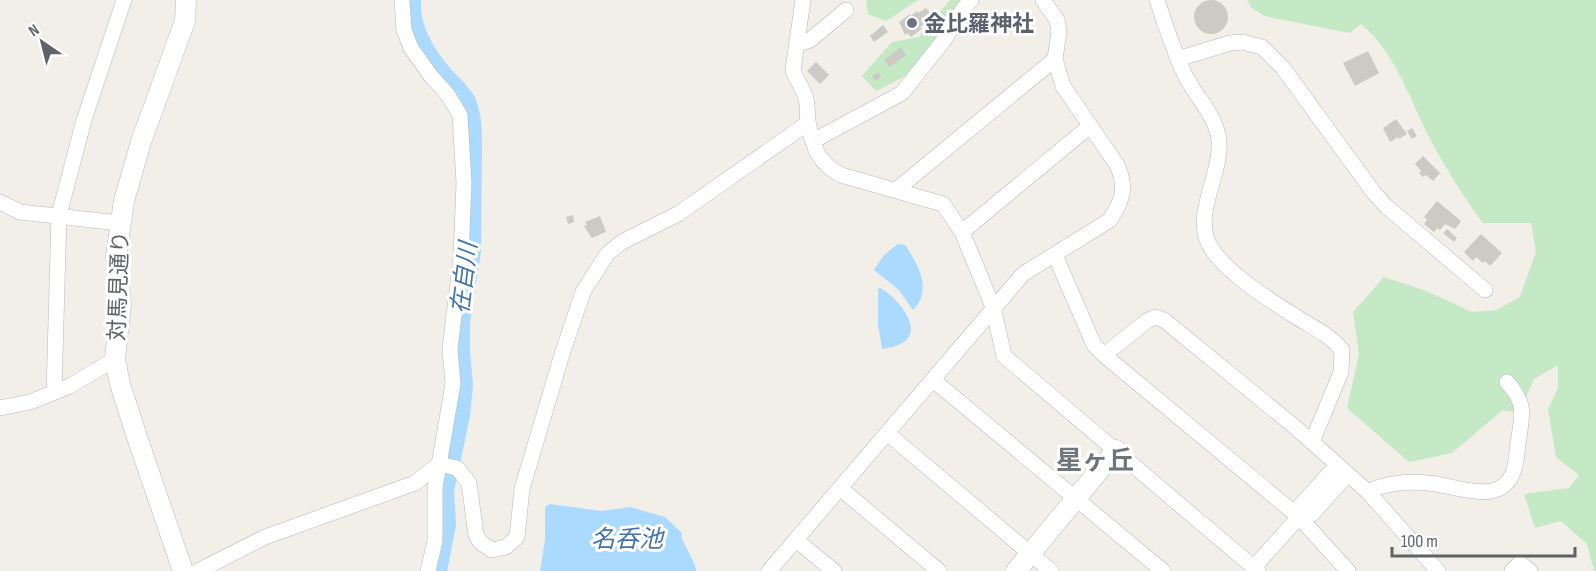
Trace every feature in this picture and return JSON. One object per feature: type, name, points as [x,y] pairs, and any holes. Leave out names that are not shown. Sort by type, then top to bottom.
[{"type":"street","points":[[54,392],[59,215],[89,102],[124,0]]},
{"type":"street","name":"対馬見通り","points":[[183,571],[120,384],[115,359],[121,304],[116,256],[119,223],[129,178],[185,21],[186,0]]},
{"type":"street","points":[[402,0],[404,30],[411,48],[448,95],[460,115],[464,183],[461,258],[450,349],[453,384],[435,489],[435,541],[428,571]]},
{"type":"street","points":[[803,0],[793,70],[806,98],[808,123],[818,157],[830,169],[842,175],[942,204],[962,232],[993,307],[1004,357],[1256,569],[1299,517],[1312,514],[1342,470]]},
{"type":"street","points":[[813,141],[903,93],[945,40],[963,9],[971,0]]},
{"type":"street","points":[[769,571],[1023,274],[1110,220],[1118,207],[1123,193],[1123,178],[1117,165],[1063,86],[1055,59],[1059,32],[1058,20],[1043,0]]},
{"type":"street","points":[[1157,0],[1185,75],[1218,133],[1219,154],[1203,221],[1205,240],[1214,253],[1245,282],[1324,333],[1342,350],[1341,372],[1312,442]]},
{"type":"street","points":[[797,44],[810,40],[846,10]]},
{"type":"street","points":[[1178,59],[1242,42],[1262,48],[1283,68],[1374,193],[1387,207],[1485,290]]},
{"type":"street","points":[[896,190],[1055,59]]},
{"type":"street","points":[[439,464],[458,468],[469,483],[476,535],[480,542],[492,550],[506,547],[517,537],[522,489],[583,292],[607,254],[622,242],[678,214],[808,123]]},
{"type":"street","points":[[962,232],[1090,126]]},
{"type":"street","points":[[0,202],[20,212],[119,223]]},
{"type":"street","points":[[1055,255],[1094,345],[1299,517],[1348,571]]},
{"type":"street","points":[[1104,355],[1147,321],[1155,317],[1164,320],[1312,442],[1368,492],[1438,571]]},
{"type":"street","points":[[0,408],[30,402],[54,392],[86,378],[115,359]]},
{"type":"street","points":[[933,380],[1163,571]]},
{"type":"street","points":[[1368,492],[1396,483],[1415,482],[1478,492],[1492,492],[1501,487],[1514,471],[1522,408],[1519,395],[1507,382]]},
{"type":"street","points":[[886,434],[1051,571]]},
{"type":"street","points":[[1016,571],[1116,450]]},
{"type":"street","points":[[198,571],[225,555],[265,537],[415,483],[439,464]]},
{"type":"street","points":[[840,488],[939,571]]},
{"type":"street","points":[[796,540],[834,571]]},
{"type":"street","points":[[1512,571],[1520,562],[1530,571]]},
{"type":"green space","points":[[866,0],[918,0],[886,21],[868,14]]},
{"type":"green space","points":[[950,0],[961,0],[943,32],[909,74],[876,91],[862,76],[892,42],[919,37]]},
{"type":"green space","points":[[1247,0],[1596,0],[1596,571],[1594,571],[1587,544],[1561,521],[1535,528],[1524,494],[1569,488],[1579,475],[1556,457],[1548,409],[1558,388],[1558,365],[1534,379],[1519,413],[1503,410],[1452,453],[1409,462],[1347,408],[1359,354],[1353,312],[1384,277],[1424,290],[1472,312],[1496,310],[1520,297],[1536,252],[1531,223],[1483,223],[1461,192],[1435,148],[1393,62],[1384,48],[1361,24],[1350,33],[1264,16],[1251,7]]},
{"type":"water","points":[[898,244],[905,245],[915,260],[921,277],[922,294],[913,310],[899,290],[874,270],[884,255]]},
{"type":"water","points":[[880,288],[898,303],[911,325],[911,332],[903,343],[882,349],[878,324],[878,289]]},
{"type":"water","name":"名呑池","points":[[550,504],[602,511],[630,507],[665,517],[682,533],[681,537],[696,571],[540,571],[545,540],[545,507]]},
{"type":"building","points":[[1211,0],[1223,5],[1228,17],[1223,29],[1211,34],[1199,29],[1194,17],[1199,5]]},
{"type":"building","name":"金比羅神社","points":[[926,8],[932,15],[924,21],[926,23],[920,27],[922,29],[911,37],[907,33],[905,35],[899,22],[910,14],[911,16]]},
{"type":"building","points":[[883,25],[888,32],[874,42],[870,36]]},
{"type":"building","points":[[901,47],[906,55],[890,67],[884,60]]},
{"type":"building","points":[[1368,51],[1379,73],[1355,86],[1343,63]]},
{"type":"building","points":[[816,62],[829,75],[820,84],[807,71]]},
{"type":"building","points":[[878,72],[881,77],[875,81],[872,76]]},
{"type":"building","points":[[1396,119],[1407,134],[1390,142],[1383,128]]},
{"type":"building","points":[[1412,128],[1417,136],[1412,139],[1407,131]]},
{"type":"building","points":[[1423,156],[1440,173],[1433,181],[1426,175],[1423,177],[1415,164]]},
{"type":"building","points":[[1437,201],[1461,221],[1455,229],[1445,224],[1440,230],[1437,228],[1434,232],[1424,224],[1427,220],[1424,217]]},
{"type":"building","points":[[573,215],[574,222],[568,224],[566,217]]},
{"type":"building","points":[[600,216],[606,232],[592,238],[584,226],[587,225],[585,222]]},
{"type":"building","points":[[1447,229],[1457,238],[1454,242],[1443,233]]},
{"type":"building","points":[[1481,234],[1502,253],[1490,266],[1476,257],[1473,261],[1464,252]]},
{"type":"waterway","name":"在自川","points":[[410,0],[412,21],[419,41],[436,69],[465,102],[471,135],[470,251],[459,322],[462,385],[459,415],[443,491],[445,524],[436,571]]},
{"type":"place","name":"金比羅神社","points":[[912,23]]},
{"type":"district","name":"星ヶ丘","points":[[1095,460]]}]
